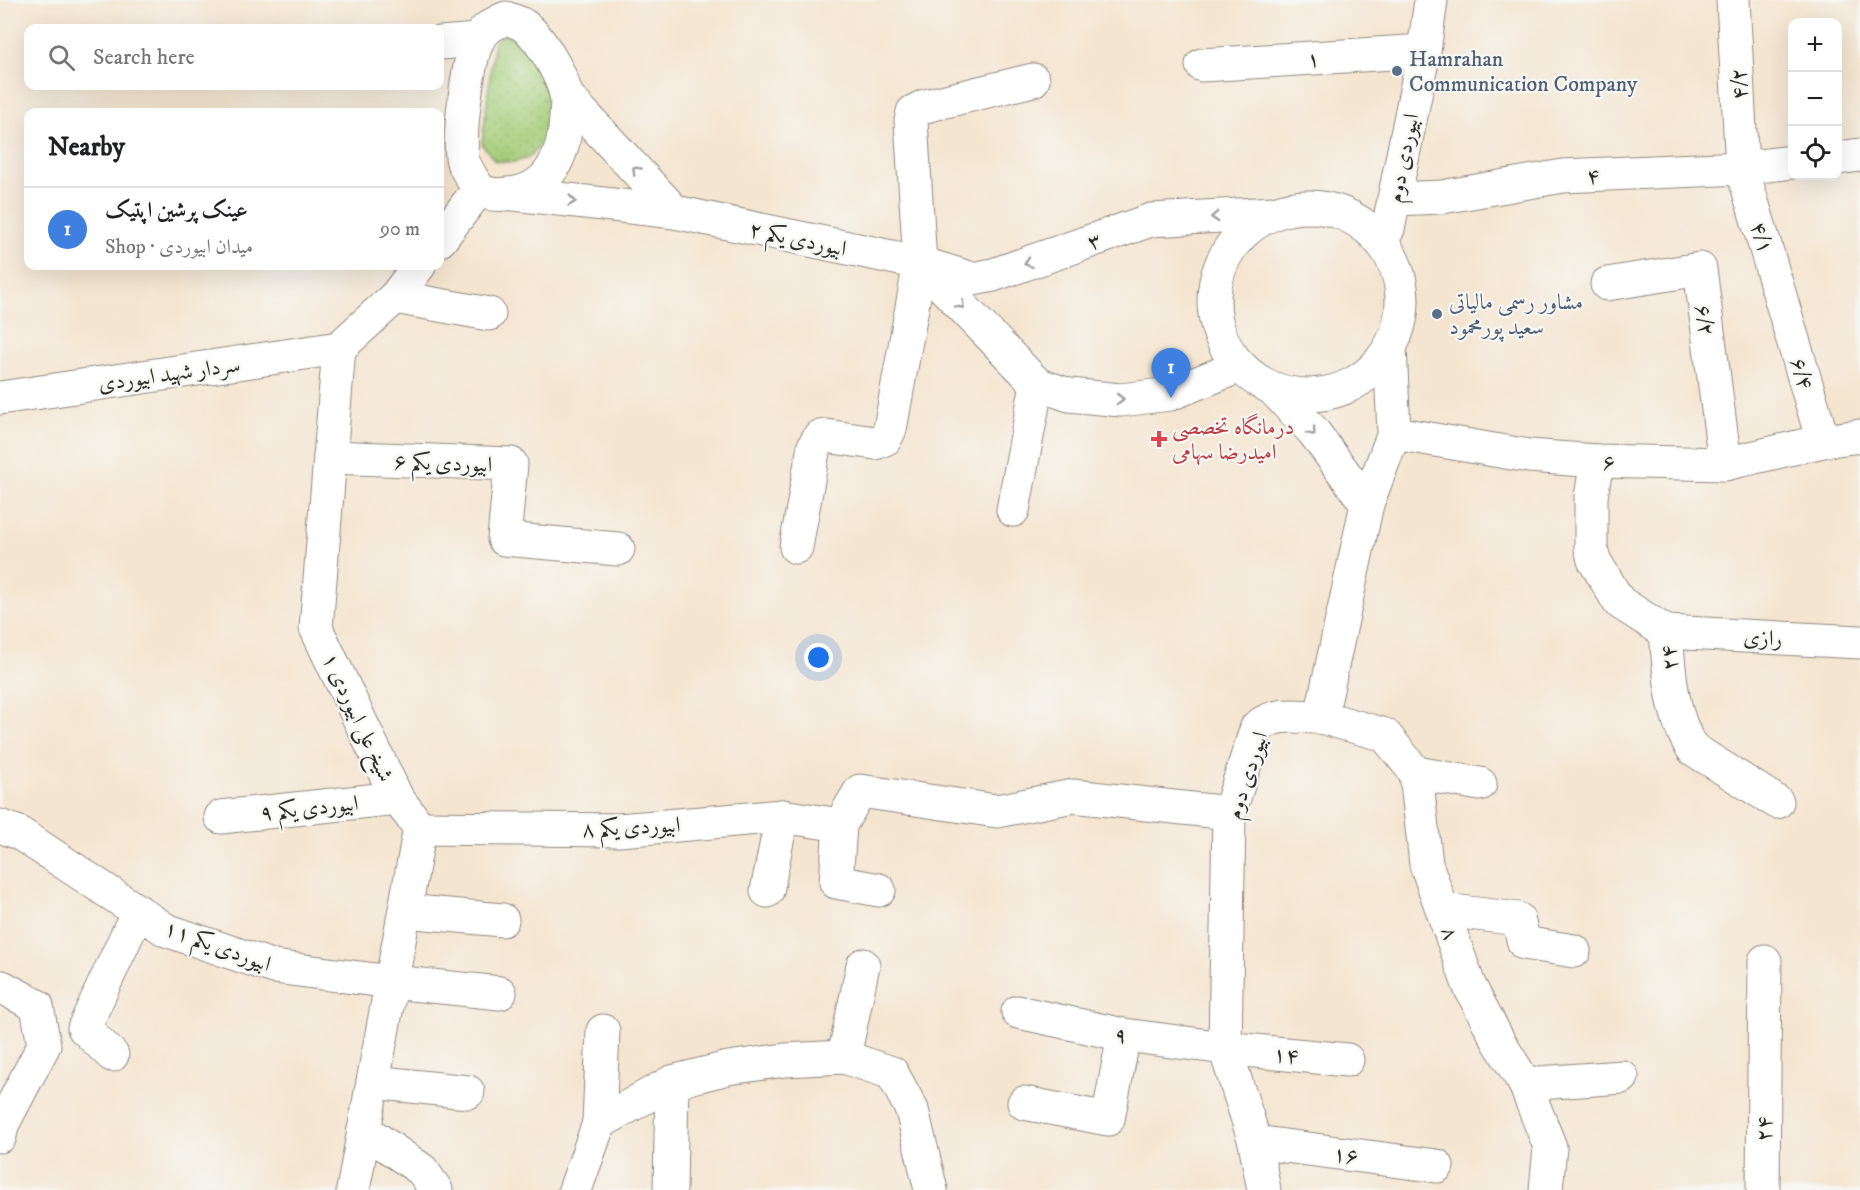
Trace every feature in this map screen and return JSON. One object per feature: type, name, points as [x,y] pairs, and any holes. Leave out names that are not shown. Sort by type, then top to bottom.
[{"type":"street","name":"ابیوردی دوم","points":[[1389,224],[1424,51],[1431,0]]},
{"type":"street","name":"۴/۲","points":[[1733,0],[1742,168]]},
{"type":"street","points":[[444,235],[479,189],[463,162],[462,126],[468,76],[478,40],[505,9],[539,42],[553,64],[566,95],[675,212]]},
{"type":"street","points":[[444,43],[478,40]]},
{"type":"street","name":"۱","points":[[1202,65],[1424,51]]},
{"type":"street","points":[[796,547],[814,446],[819,437],[875,443],[885,439],[890,429],[920,263],[911,121],[913,112],[925,106],[1033,80]]},
{"type":"street","points":[[514,194],[533,186],[557,164],[566,126],[566,95]]},
{"type":"street","points":[[1842,157],[1860,155]]},
{"type":"street","name":"۴","points":[[1389,224],[1442,197],[1563,176],[1742,168],[1788,162]]},
{"type":"street","name":"۴/۱","points":[[1742,168],[1783,306]]},
{"type":"street","name":"۲ ابیوردی یکم","points":[[479,189],[494,195],[514,194],[675,212],[920,263]]},
{"type":"street","points":[[1314,207],[1335,210],[1354,218],[1371,230],[1389,224],[1394,261],[1400,277],[1403,296],[1402,314],[1398,331],[1377,365],[1359,380],[1339,390],[1317,395],[1295,394],[1273,389],[1255,380],[1240,366],[1227,350],[1218,332],[1214,311],[1214,291],[1218,271],[1227,252],[1240,236],[1256,223],[1274,213],[1294,208],[1314,207]]},
{"type":"street","name":"۳","points":[[920,263],[973,279],[993,275],[1151,220],[1274,213]]},
{"type":"street","points":[[920,263],[1037,384],[1069,395],[1121,400],[1170,393],[1240,366]]},
{"type":"street","name":"۶/۲","points":[[1607,284],[1700,269],[1725,464]]},
{"type":"street","points":[[339,348],[395,297],[416,270]]},
{"type":"street","points":[[395,297],[489,314]]},
{"type":"street","name":"۶/۴","points":[[1783,306],[1823,441]]},
{"type":"street","points":[[1390,347],[1394,433],[1367,504],[1321,717],[1385,735],[1416,774],[1480,784]]},
{"type":"street","name":"سردار شهید ابیوردی","points":[[0,398],[339,348]]},
{"type":"street","name":"شیخ علی ابیوردی ۱","points":[[339,348],[316,628],[397,798],[420,828]]},
{"type":"street","points":[[1013,510],[1037,384]]},
{"type":"street","points":[[1273,389],[1312,431],[1367,504]]},
{"type":"street","name":"۶","points":[[1394,433],[1529,456],[1598,461],[1725,464],[1823,441],[1860,436]]},
{"type":"street","name":"۶ ابیوردی یکم","points":[[330,457],[511,464],[504,539],[618,549]]},
{"type":"street","name":"۲۴","points":[[1598,461],[1591,497],[1591,548],[1594,560],[1619,602],[1666,632],[1671,687],[1686,739],[1693,749],[1777,802]]},
{"type":"street","name":"رازی","points":[[1666,632],[1860,642]]},
{"type":"street","name":"ابیوردی دوم","points":[[1264,1190],[1255,1142],[1225,1048],[1229,813],[1257,727],[1268,719],[1279,716],[1321,717]]},
{"type":"street","name":"۸","points":[[1416,774],[1426,864],[1469,985],[1499,1042],[1525,1084],[1550,1147],[1546,1190]]},
{"type":"street","points":[[879,890],[836,882],[840,825],[860,791],[997,811],[1073,796],[1229,813]]},
{"type":"street","name":"۹ ابیوردی یکم","points":[[221,817],[397,798]]},
{"type":"street","points":[[767,891],[782,816]]},
{"type":"street","name":"۸ ابیوردی یکم","points":[[420,828],[619,843],[782,816],[840,825]]},
{"type":"street","name":"۱۱ ابیوردی یکم","points":[[0,826],[19,833],[166,930],[274,967],[500,993]]},
{"type":"street","points":[[353,1190],[420,828]]},
{"type":"street","points":[[1444,910],[1518,919],[1524,943],[1574,951]]},
{"type":"street","points":[[112,1055],[84,1028],[138,911]]},
{"type":"street","points":[[405,911],[502,920]]},
{"type":"street","name":"۲۴","points":[[1762,1190],[1766,961]]},
{"type":"street","points":[[844,1057],[863,966]]},
{"type":"street","points":[[0,1136],[2,1125],[44,1045],[37,1006],[2,987]]},
{"type":"street","name":"۹","points":[[1018,1012],[1124,1035],[1225,1048]]},
{"type":"street","points":[[575,1190],[599,1123],[603,1031]]},
{"type":"street","points":[[1024,1103],[1108,1119],[1124,1035]]},
{"type":"street","name":"۱۴","points":[[1225,1048],[1347,1060]]},
{"type":"street","points":[[599,1123],[672,1082],[728,1068],[785,1060],[844,1057],[892,1073],[912,1110],[931,1190]]},
{"type":"street","points":[[1525,1084],[1622,1077]]},
{"type":"street","points":[[373,1082],[468,1092]]},
{"type":"street","points":[[670,1190],[672,1082]]},
{"type":"street","points":[[364,1130],[422,1170],[436,1190]]},
{"type":"street","name":"۱۶","points":[[1255,1142],[1437,1166]]},
{"type":"green space","points":[[502,34],[514,37],[531,55],[542,77],[549,101],[551,122],[546,139],[528,158],[514,162],[495,161],[482,144],[494,43]]},
{"type":"place","name":"Hamrahan Communication Company","points":[[1397,71]]},
{"type":"place","name":"مشاور رسمی مالیاتی سعید پورمحمود","points":[[1437,314]]},
{"type":"place","name":"عینک پرشین اپتیک","points":[[1171,398]]},
{"type":"place","name":"درمانگاه تخصصی امیدرضا سهامی","points":[[1159,439]]}]
